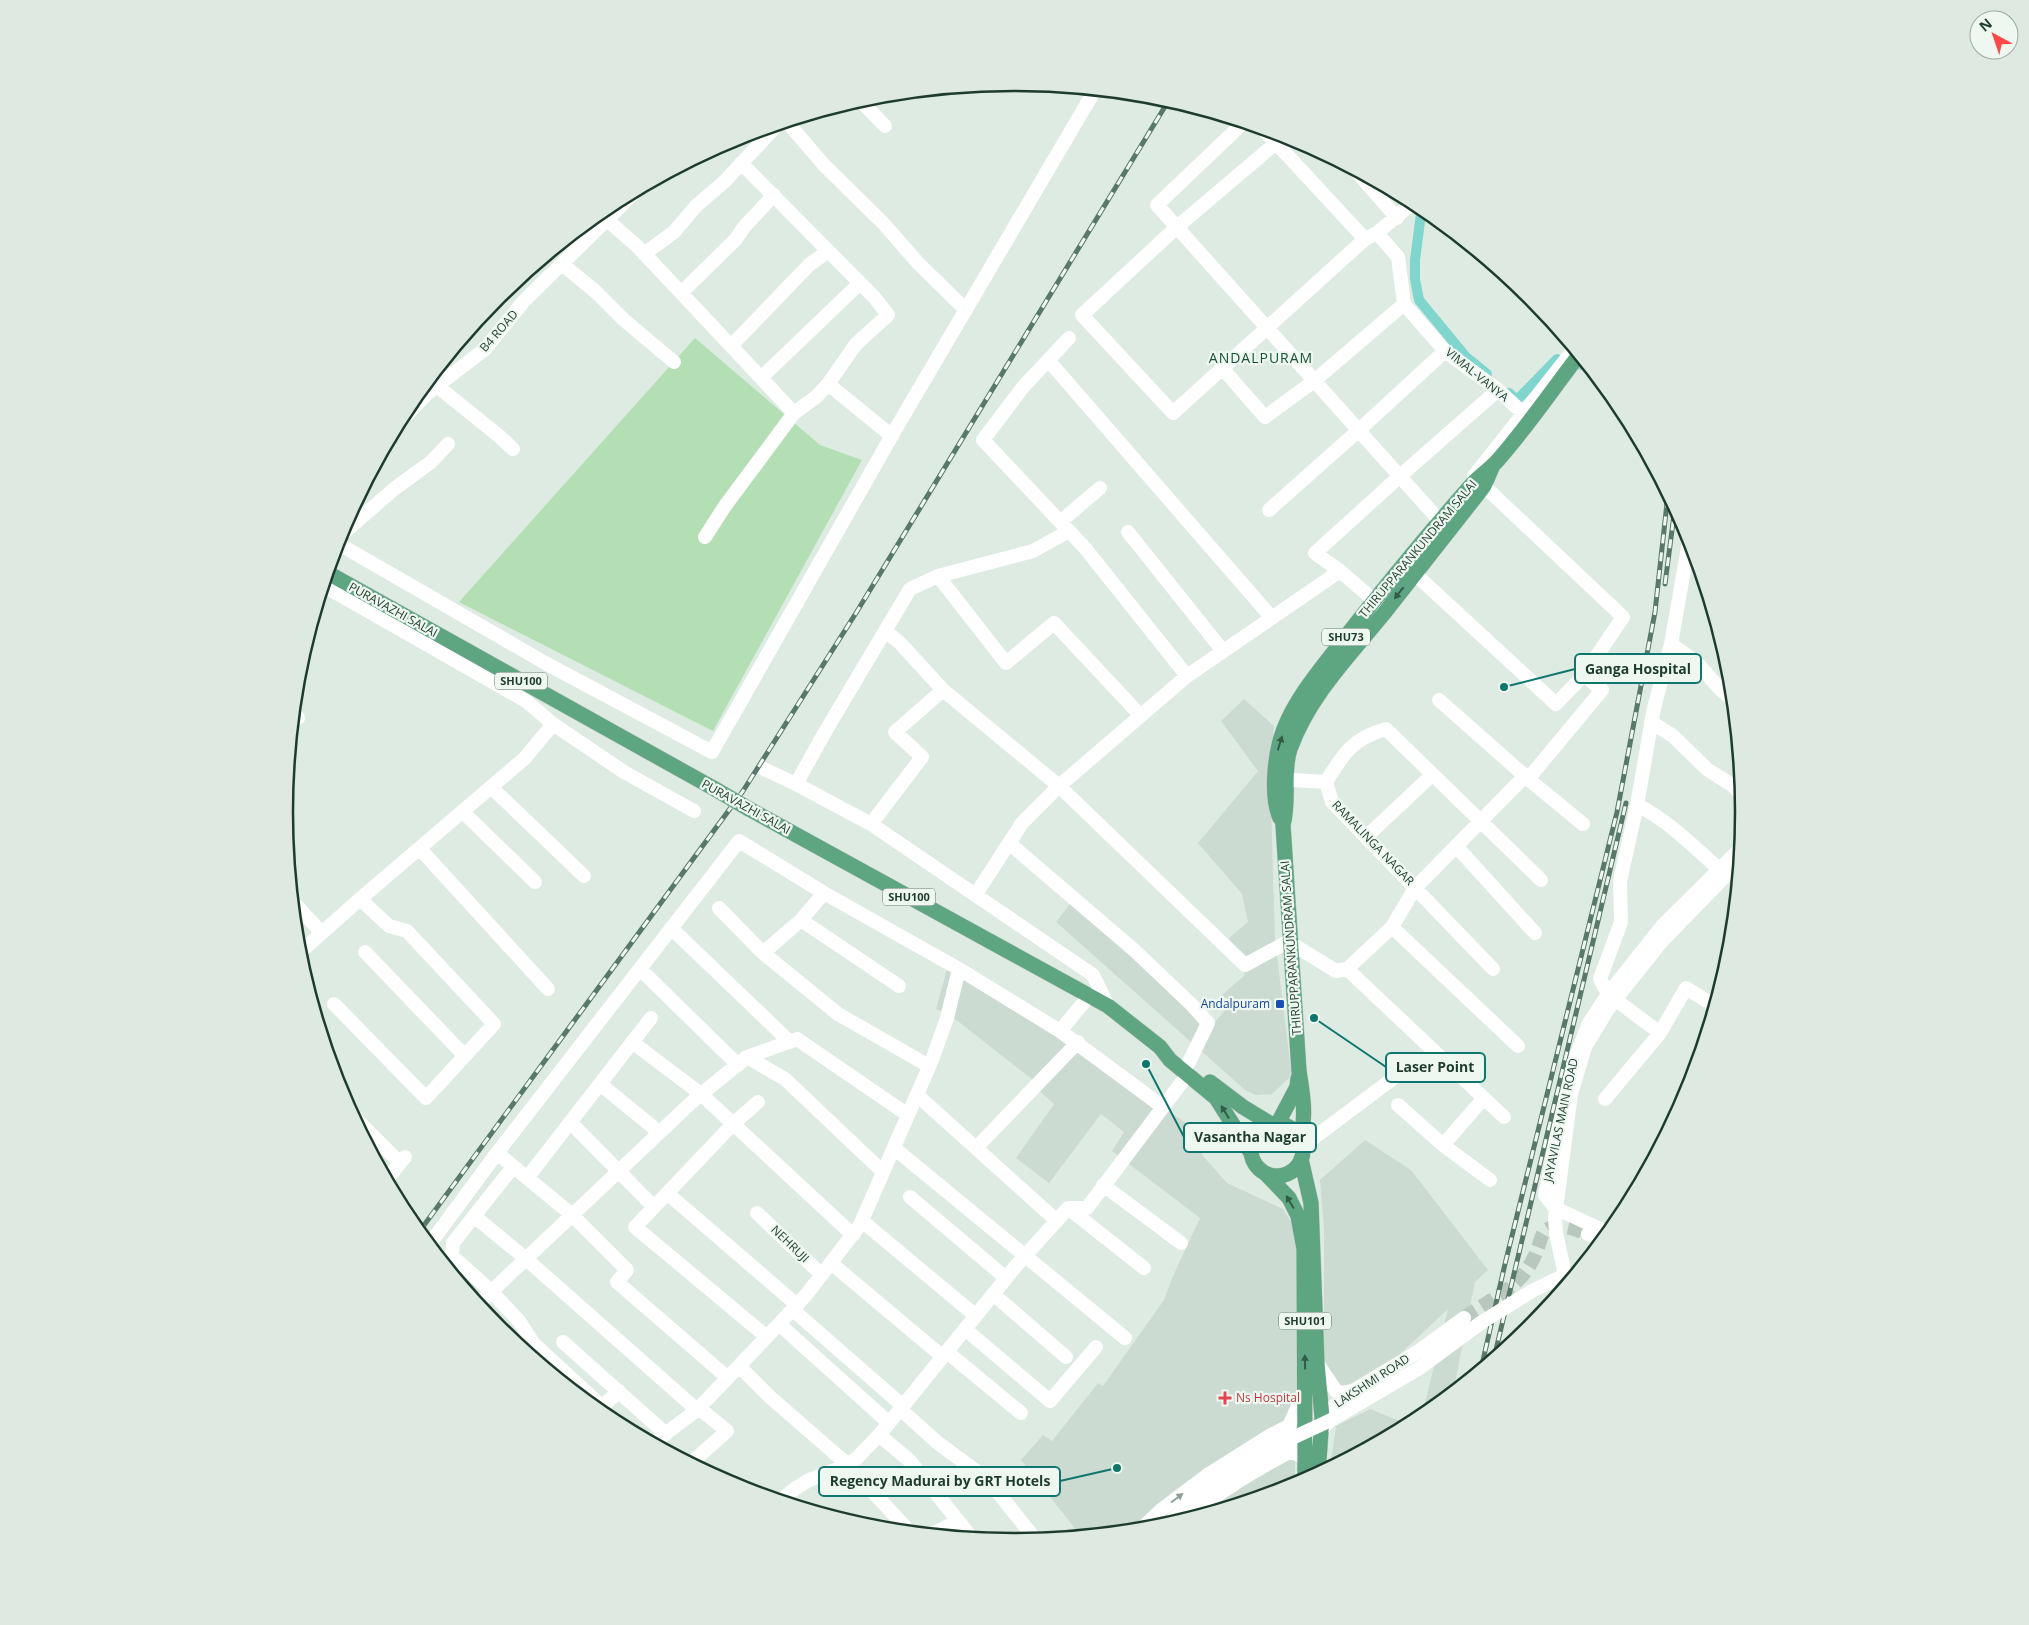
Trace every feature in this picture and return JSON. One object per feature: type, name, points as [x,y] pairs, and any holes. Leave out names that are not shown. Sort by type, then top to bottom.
[{"type":"main road","name":"THIRUPPARANKUNDRAM SALAI","points":[[1281,780],[1277,751],[1284,729],[1293,711],[1319,672],[1374,600],[1444,526],[1479,484],[1576,359]]},
{"type":"main road","name":"THIRUPPARANKUNDRAM SALAI","points":[[1312,1469],[1322,1429],[1317,1363],[1311,1203],[1302,1148],[1304,1103],[1299,1071],[1283,825],[1277,811],[1281,780],[1289,751],[1302,721],[1328,681],[1414,573],[1444,526]]},
{"type":"main road","name":"PURAVAZHI SALAI","points":[[334,576],[715,789],[749,810],[1090,995],[1108,1006],[1160,1047],[1170,1060],[1188,1069],[1238,1104],[1275,1124]]},
{"type":"main road","name":"PURAVAZHI SALAI","points":[[1188,1069],[1216,1098],[1251,1153]]},
{"type":"main road","name":"THIRUPPARANKUNDRAM SALAI","points":[[1275,1124],[1297,1087],[1299,1071]]},
{"type":"main road","points":[[1251,1153],[1253,1138],[1258,1132],[1275,1124],[1292,1128],[1302,1148],[1297,1166],[1282,1175],[1274,1176],[1265,1173]]},
{"type":"main road","name":"SHU101","points":[[1251,1153],[1253,1162],[1265,1173]]},
{"type":"main road","name":"THIRUPPARANKUNDRAM SALAI","points":[[1265,1173],[1289,1198],[1298,1216],[1304,1248],[1306,1443],[1312,1469]]},
{"type":"street","points":[[344,547],[546,664],[712,752],[892,436],[1091,95]]},
{"type":"street","points":[[868,106],[885,126]]},
{"type":"street","points":[[792,127],[824,165],[883,223],[919,264],[966,310]]},
{"type":"street","points":[[1238,128],[1157,205],[1444,526]]},
{"type":"street","points":[[644,254],[674,232],[696,206],[725,181],[769,135]]},
{"type":"street","points":[[1222,368],[1265,417],[1314,381],[1404,304],[1398,257],[1371,236],[1273,140]]},
{"type":"street","points":[[1276,143],[1177,227],[1082,315],[1173,413],[1371,236],[1408,209]]},
{"type":"street","points":[[705,537],[725,506],[794,413],[816,397],[828,384],[856,344],[888,315],[860,283],[741,163]]},
{"type":"street","points":[[1367,184],[1397,218]]},
{"type":"street","points":[[681,293],[736,239],[744,227],[774,195]]},
{"type":"street","name":"B4 ROAD","points":[[425,398],[437,386],[485,349],[523,302],[562,264],[572,244],[607,220],[613,214]]},
{"type":"street","points":[[607,220],[644,254],[794,413]]},
{"type":"street","points":[[731,346],[809,265],[828,251]]},
{"type":"street","points":[[562,264],[674,362]]},
{"type":"street","points":[[762,377],[860,283]]},
{"type":"street","name":"VIMAL-VANYA","points":[[1404,304],[1445,351],[1498,390],[1524,414]]},
{"type":"street","points":[[1069,338],[1023,388],[983,440],[1085,548],[1187,676]]},
{"type":"street","points":[[1269,510],[1445,351]]},
{"type":"street","points":[[1414,573],[1556,704],[1584,675],[1623,618],[1479,484],[1475,475],[1571,354]]},
{"type":"street","points":[[1048,360],[1272,618]]},
{"type":"street","points":[[828,384],[892,436]]},
{"type":"street","points":[[437,386],[513,449]]},
{"type":"street","points":[[1386,610],[1340,571],[1315,553],[1498,390]]},
{"type":"street","points":[[353,525],[431,462],[448,444]]},
{"type":"street","points":[[796,784],[910,589],[938,576],[1033,551],[1064,526],[1100,488]]},
{"type":"street","points":[[1128,532],[1223,651]]},
{"type":"street","points":[[1660,1032],[1608,994],[1600,979],[1621,922],[1620,881],[1637,805],[1651,722],[1671,644],[1687,553]]},
{"type":"street","points":[[976,894],[1022,823],[1059,786],[1187,676],[1340,571]]},
{"type":"street","points":[[938,576],[1006,663],[1054,623],[1140,715]]},
{"type":"street","points":[[329,589],[526,702],[553,724],[624,772],[694,811]]},
{"type":"street","points":[[885,631],[900,643],[943,690],[1059,786],[1244,964],[1291,942],[1336,971],[1347,969],[1392,928],[1414,888],[1494,970]]},
{"type":"street","points":[[1671,644],[1697,663],[1726,694]]},
{"type":"street","name":"RAMALINGA NAGAR","points":[[1326,782],[1332,802],[1414,888],[1480,821],[1527,777],[1602,690],[1584,675]]},
{"type":"street","points":[[871,824],[922,757],[895,732],[943,690]]},
{"type":"street","points":[[1439,700],[1583,824]]},
{"type":"street","points":[[1651,722],[1672,736],[1708,770],[1735,788]]},
{"type":"street","points":[[306,947],[525,758],[553,724]]},
{"type":"street","points":[[1281,780],[1326,782],[1343,755],[1368,734],[1386,729],[1541,880]]},
{"type":"street","points":[[764,769],[871,824],[976,894],[1093,976],[1108,1006]]},
{"type":"street","points":[[1366,837],[1432,775]]},
{"type":"street","points":[[491,787],[584,876]]},
{"type":"street","points":[[1637,805],[1654,813],[1671,826],[1719,869]]},
{"type":"street","points":[[463,812],[534,882]]},
{"type":"street","points":[[433,1239],[739,841],[824,893],[959,969],[1078,1042],[1163,1107]]},
{"type":"street","points":[[786,1496],[809,1480],[856,1459],[889,1423],[1006,1278],[1068,1208],[1087,1208],[1163,1107],[1188,1069],[1208,1023],[1194,1006],[1134,950],[1009,843]]},
{"type":"street","points":[[1456,846],[1535,933]]},
{"type":"street","points":[[420,849],[548,989]]},
{"type":"street","name":"JAYAVILAS MAIN ROAD","points":[[1602,1230],[1555,1208],[1545,1195],[1572,1063],[1589,1023],[1608,994],[1664,926],[1734,854]]},
{"type":"street","points":[[1568,1274],[1556,1233],[1555,1218],[1571,1094],[1585,1047],[1608,1009],[1662,941],[1733,869]]},
{"type":"street","points":[[764,953],[801,920],[824,893]]},
{"type":"street","points":[[334,1004],[426,1098],[494,1024],[407,931],[389,926],[360,899]]},
{"type":"street","points":[[719,908],[764,953],[838,1014],[929,1066]]},
{"type":"street","points":[[299,909],[322,933]]},
{"type":"street","points":[[801,920],[899,986]]},
{"type":"street","points":[[671,928],[790,1042]]},
{"type":"street","points":[[1392,928],[1518,1046]]},
{"type":"street","points":[[365,952],[464,1056]]},
{"type":"street","points":[[640,969],[743,1061],[785,1079],[883,1172]]},
{"type":"street","points":[[658,1439],[698,1409],[795,1307],[831,1263],[854,1226],[894,1148],[947,1018],[959,969]]},
{"type":"street","points":[[1347,969],[1504,1117]]},
{"type":"street","points":[[1605,1099],[1660,1032],[1686,988],[1710,1003]]},
{"type":"street","points":[[1060,1031],[1090,995]]},
{"type":"street","points":[[527,1178],[651,1018]]},
{"type":"street","points":[[483,1299],[571,1214],[701,1094],[743,1061],[797,1039],[908,1115]]},
{"type":"street","points":[[632,1042],[701,1094],[732,1124],[854,1226],[976,1316]]},
{"type":"street","points":[[976,1148],[1078,1042]]},
{"type":"street","points":[[1302,1148],[1395,1077]]},
{"type":"street","points":[[600,1084],[660,1132]]},
{"type":"street","points":[[917,1095],[1057,1221]]},
{"type":"street","points":[[1443,1145],[1484,1098]]},
{"type":"street","points":[[758,1102],[732,1124],[635,1227],[767,1337]]},
{"type":"street","points":[[1398,1105],[1443,1145],[1490,1180]]},
{"type":"street","points":[[570,1122],[654,1207]]},
{"type":"street","points":[[366,1127],[403,1160],[391,1174]]},
{"type":"street","points":[[894,1148],[1125,1338]]},
{"type":"street","points":[[497,1154],[571,1214],[627,1270],[617,1282],[728,1378]]},
{"type":"street","points":[[513,1167],[453,1243],[452,1256],[491,1291],[519,1321],[534,1344],[589,1394]]},
{"type":"street","points":[[1103,1185],[1181,1243]]},
{"type":"street","points":[[667,1193],[795,1307],[902,1407],[938,1444],[988,1480],[1031,1533]]},
{"type":"street","points":[[910,1197],[1006,1278]]},
{"type":"street","points":[[1068,1208],[1144,1268]]},
{"type":"street","name":"NEHRUJI","points":[[758,1213],[822,1274]]},
{"type":"street","points":[[474,1216],[698,1409],[727,1431],[695,1459]]},
{"type":"street","points":[[1588,1234],[1597,1238]]},
{"type":"street","points":[[831,1263],[1021,1413]]},
{"type":"street","points":[[1178,1514],[1214,1483],[1288,1440],[1331,1420],[1418,1369],[1482,1322],[1532,1291],[1566,1277]]},
{"type":"street","points":[[993,1294],[1066,1357]]},
{"type":"street","name":"LAKSHMI ROAD","points":[[1199,1509],[1229,1486],[1306,1443],[1327,1424],[1330,1408],[1419,1351],[1464,1318]]},
{"type":"street","points":[[779,1324],[889,1423]]},
{"type":"street","points":[[965,1329],[1050,1402],[1096,1347]]},
{"type":"street","points":[[564,1342],[666,1434]]},
{"type":"street","points":[[1317,1363],[1336,1391],[1341,1393],[1354,1391]]},
{"type":"street","points":[[739,1366],[770,1397],[847,1464],[904,1525]]},
{"type":"street","points":[[1149,1521],[1206,1476],[1288,1426],[1305,1389]]},
{"type":"street","points":[[602,1404],[605,1404],[619,1391]]},
{"type":"street","points":[[879,1435],[909,1460],[967,1532]]},
{"type":"street","points":[[1291,1451],[1312,1469]]},
{"type":"street","points":[[940,1530],[958,1520]]},
{"type":"shaded area","points":[[1244,699],[1274,726],[1270,770],[1275,939],[1291,1071],[1289,1078],[1272,1094],[1256,1095],[1245,1090],[1056,922],[1074,899],[1212,1025],[1232,1003],[1222,995],[1245,975],[1229,938],[1248,922],[1242,894],[1198,843],[1258,771],[1221,721]]},
{"type":"shaded area","points":[[944,963],[1186,1123],[1203,1156],[1227,1183],[1283,1209],[1295,1228],[1299,1299],[1299,1398],[1295,1414],[1295,1477],[1201,1509],[1155,1520],[1109,1528],[1077,1531],[1021,1460],[1043,1435],[1052,1441],[1098,1383],[1103,1386],[1164,1300],[1200,1218],[1112,1151],[1124,1132],[1101,1114],[1049,1183],[1016,1158],[1054,1104],[1036,1088],[1033,1080],[950,1015],[936,1009],[947,969]]},
{"type":"shaded area","points":[[1365,1140],[1411,1170],[1488,1270],[1475,1282],[1455,1384],[1424,1406],[1448,1309],[1399,1355],[1346,1386],[1335,1386],[1324,1369],[1324,1230],[1320,1180]]},
{"type":"shaded area","points":[[1370,1409],[1400,1421],[1331,1460],[1336,1426]]},
{"type":"green space","points":[[695,338],[820,445],[862,460],[713,731],[459,602]]},
{"type":"waterway","points":[[1421,217],[1415,260],[1415,279],[1419,300],[1466,357],[1487,374]]},
{"type":"waterway","points":[[1509,393],[1517,400],[1557,359]]},
{"type":"waterway","points":[[1574,363],[1580,364]]},
{"type":"tunnel","points":[[1464,1318],[1505,1291],[1520,1278],[1532,1261],[1547,1230],[1559,1226],[1588,1234]]},
{"type":"railway","points":[[424,1226],[743,791],[856,613],[1165,107]]},
{"type":"railway","points":[[1483,1361],[1617,812],[1655,612],[1667,505]]},
{"type":"railway","points":[[1665,584],[1673,520]]},
{"type":"railway","points":[[1496,1349],[1626,803]]},
{"type":"place","name":"Ganga Hospital","points":[[1504,687]]},
{"type":"place","name":"Andalpuram","points":[[1280,1004]]},
{"type":"place","name":"Laser Point","points":[[1314,1018]]},
{"type":"place","name":"Vasantha Nagar","points":[[1146,1064]]},
{"type":"place","name":"Ns Hospital","points":[[1225,1398]]},
{"type":"place","name":"Regency Madurai by GRT Hotels","points":[[1117,1468]]},
{"type":"district","name":"ANDALPURAM","points":[[1261,358]]}]
